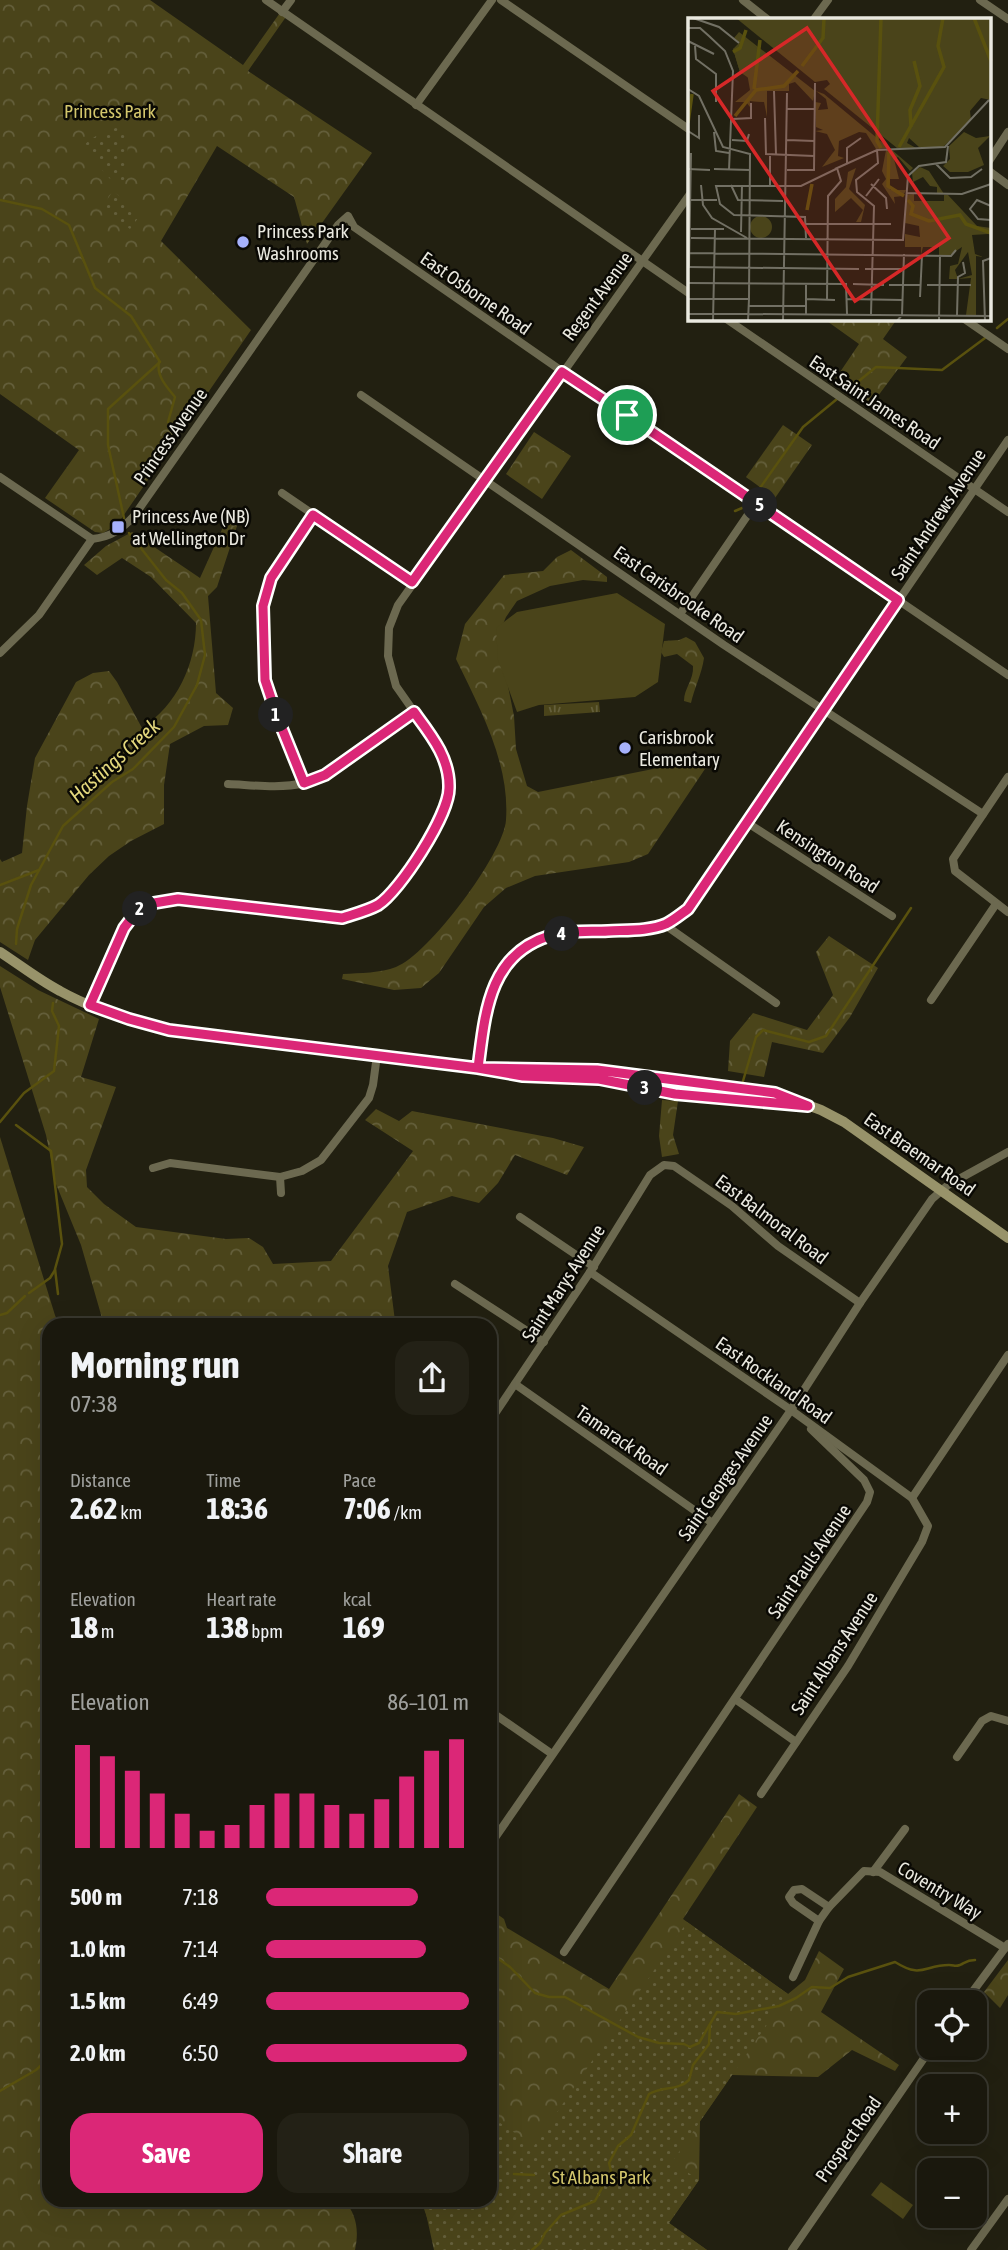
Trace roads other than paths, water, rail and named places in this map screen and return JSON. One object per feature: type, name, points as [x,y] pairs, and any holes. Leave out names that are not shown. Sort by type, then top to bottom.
[{"type":"street","points":[[266,0],[688,293]]},
{"type":"street","points":[[282,12],[291,0]]},
{"type":"street","points":[[416,105],[492,0]]},
{"type":"street","points":[[501,0],[688,129]]},
{"type":"street","points":[[743,0],[766,18]]},
{"type":"street","points":[[815,18],[828,0]]},
{"type":"street","points":[[980,0],[1008,19]]},
{"type":"street","points":[[990,159],[1008,132]]},
{"type":"street","points":[[990,172],[1008,185]]},
{"type":"street","name":"Regent Avenue","points":[[90,1005],[124,928],[137,911],[148,904],[178,899],[342,918],[379,904],[394,889],[429,841],[443,814],[450,790],[446,766],[436,743],[396,686],[388,656],[389,628],[398,605],[688,197]]},
{"type":"street","name":"East Osborne Road","points":[[348,216],[354,227],[562,372],[1008,674]]},
{"type":"street","name":"Princess Avenue","points":[[92,539],[105,538],[122,529],[134,516],[278,308],[338,225],[348,216]]},
{"type":"street","name":"East Saint James Road","points":[[728,320],[1008,512]]},
{"type":"street","points":[[966,320],[1008,349]]},
{"type":"street","name":"East Carisbrooke Road","points":[[361,395],[822,710],[983,814]]},
{"type":"street","name":"Saint Andrews Avenue","points":[[665,925],[688,909],[1008,440]]},
{"type":"street","points":[[0,477],[92,539],[39,615],[0,653]]},
{"type":"street","points":[[282,493],[412,582]]},
{"type":"street","points":[[680,614],[756,503]]},
{"type":"street","points":[[304,783],[265,680],[263,606],[271,578],[313,515]]},
{"type":"street","points":[[228,784],[270,786],[304,783],[325,775],[414,712]]},
{"type":"street","points":[[1008,777],[953,859],[955,871],[1008,912]]},
{"type":"street","name":"Kensington Road","points":[[746,822],[892,916]]},
{"type":"street","points":[[931,1000],[996,904]]},
{"type":"street","points":[[478,1068],[489,997],[504,967],[536,942],[550,936],[635,930],[665,925],[776,1003]]},
{"type":"street","name":"East Braemar Road","points":[[0,951],[60,992],[129,1019],[169,1030],[495,1069],[523,1076],[599,1079],[675,1094],[808,1106],[844,1122],[1008,1238]]},
{"type":"street","points":[[153,1168],[170,1163],[280,1177],[302,1171],[321,1160],[369,1098],[377,1055]]},
{"type":"street","name":"Saint Georges Avenue","points":[[497,1835],[711,1522],[794,1413],[860,1303],[932,1199],[1008,1152]]},
{"type":"street","name":"Saint Marys Avenue","points":[[497,1411],[592,1270],[650,1175],[664,1164]]},
{"type":"street","name":"East Balmoral Road","points":[[664,1164],[674,1166],[732,1206],[778,1246],[860,1303]]},
{"type":"street","points":[[280,1177],[281,1193]]},
{"type":"street","name":"East Rockland Road","points":[[520,1217],[912,1498],[928,1526]]},
{"type":"street","points":[[455,1284],[544,1342]]},
{"type":"street","points":[[912,1498],[1008,1355]]},
{"type":"street","name":"Tamarack Road","points":[[515,1384],[711,1522]]},
{"type":"street","name":"Saint Pauls Avenue","points":[[564,1952],[867,1502],[870,1492],[864,1480],[794,1413]]},
{"type":"street","name":"Saint Albans Avenue","points":[[761,1794],[848,1666],[922,1542],[928,1526]]},
{"type":"street","points":[[735,1699],[796,1742]]},
{"type":"street","points":[[497,1716],[552,1754]]},
{"type":"street","points":[[957,1757],[982,1721],[991,1716],[1008,1721]]},
{"type":"street","points":[[873,1872],[905,1829]]},
{"type":"street","name":"Coventry Way","points":[[793,1977],[829,1907],[864,1871],[880,1872],[1007,1946]]},
{"type":"street","points":[[820,1921],[793,1903],[789,1897],[794,1889],[802,1889],[829,1907]]},
{"type":"street","points":[[974,1990],[1007,1946]]},
{"type":"street","name":"Prospect Road","points":[[792,2250],[923,2060]]},
{"type":"street","points":[[971,2250],[1008,2199]]},
{"type":"waterway","name":"Hastings Creek","points":[[0,200],[42,209],[69,225],[95,288],[131,316],[160,362],[108,409],[108,445],[124,518]]},
{"type":"waterway","points":[[997,328],[1008,319]]},
{"type":"waterway","points":[[849,389],[876,367],[942,370],[985,338]]},
{"type":"waterway","points":[[159,362],[161,377],[175,397],[168,422]]},
{"type":"waterway","points":[[760,488],[803,427],[837,399]]},
{"type":"waterway","points":[[735,511],[750,502]]},
{"type":"waterway","name":"Hastings Creek","points":[[16,944],[17,929],[31,885],[63,826],[112,782],[133,769],[174,727],[197,685],[205,655],[201,620],[182,593],[166,580],[129,533]]},
{"type":"waterway","points":[[0,885],[39,870]]},
{"type":"waterway","points":[[743,1081],[756,1037],[763,1030],[809,1042],[826,1036],[911,908]]},
{"type":"waterway","points":[[0,1122],[24,1093],[54,1071],[59,1026],[52,1011],[53,1003]]},
{"type":"waterway","points":[[16,1125],[51,1151],[62,1244],[55,1269],[58,1294]]},
{"type":"waterway","points":[[29,1293],[50,1278],[55,1270]]},
{"type":"waterway","points":[[0,1315],[7,1313],[25,1296]]},
{"type":"waterway","points":[[497,1958],[510,1967],[535,1993],[549,1997],[565,1997],[638,2037],[690,2047],[699,2043],[717,2012],[736,2014],[779,2006],[812,1987],[830,1988],[848,1977],[895,1962],[911,1970],[923,1970],[957,1966],[975,1960]]},
{"type":"waterway","points":[[532,2250],[561,2215],[595,2201],[611,2171],[609,2163],[618,2146],[631,2135],[649,2094],[680,2086],[689,2080],[693,2065],[709,2044],[710,2025]]},
{"type":"waterway","points":[[0,2091],[42,2064]]},
{"type":"waterway","points":[[514,2174],[534,2175]]},
{"type":"place","name":"Princess Park Washrooms","points":[[243,242]]},
{"type":"place","name":"Princess Ave (NB) at Wellington Dr","points":[[118,527]]},
{"type":"place","name":"Carisbrook Elementary","points":[[625,748]]},
{"type":"park label","name":"Princess Park","points":[[110,111]]},
{"type":"park label","name":"St Albans Park","points":[[601,2177]]}]
